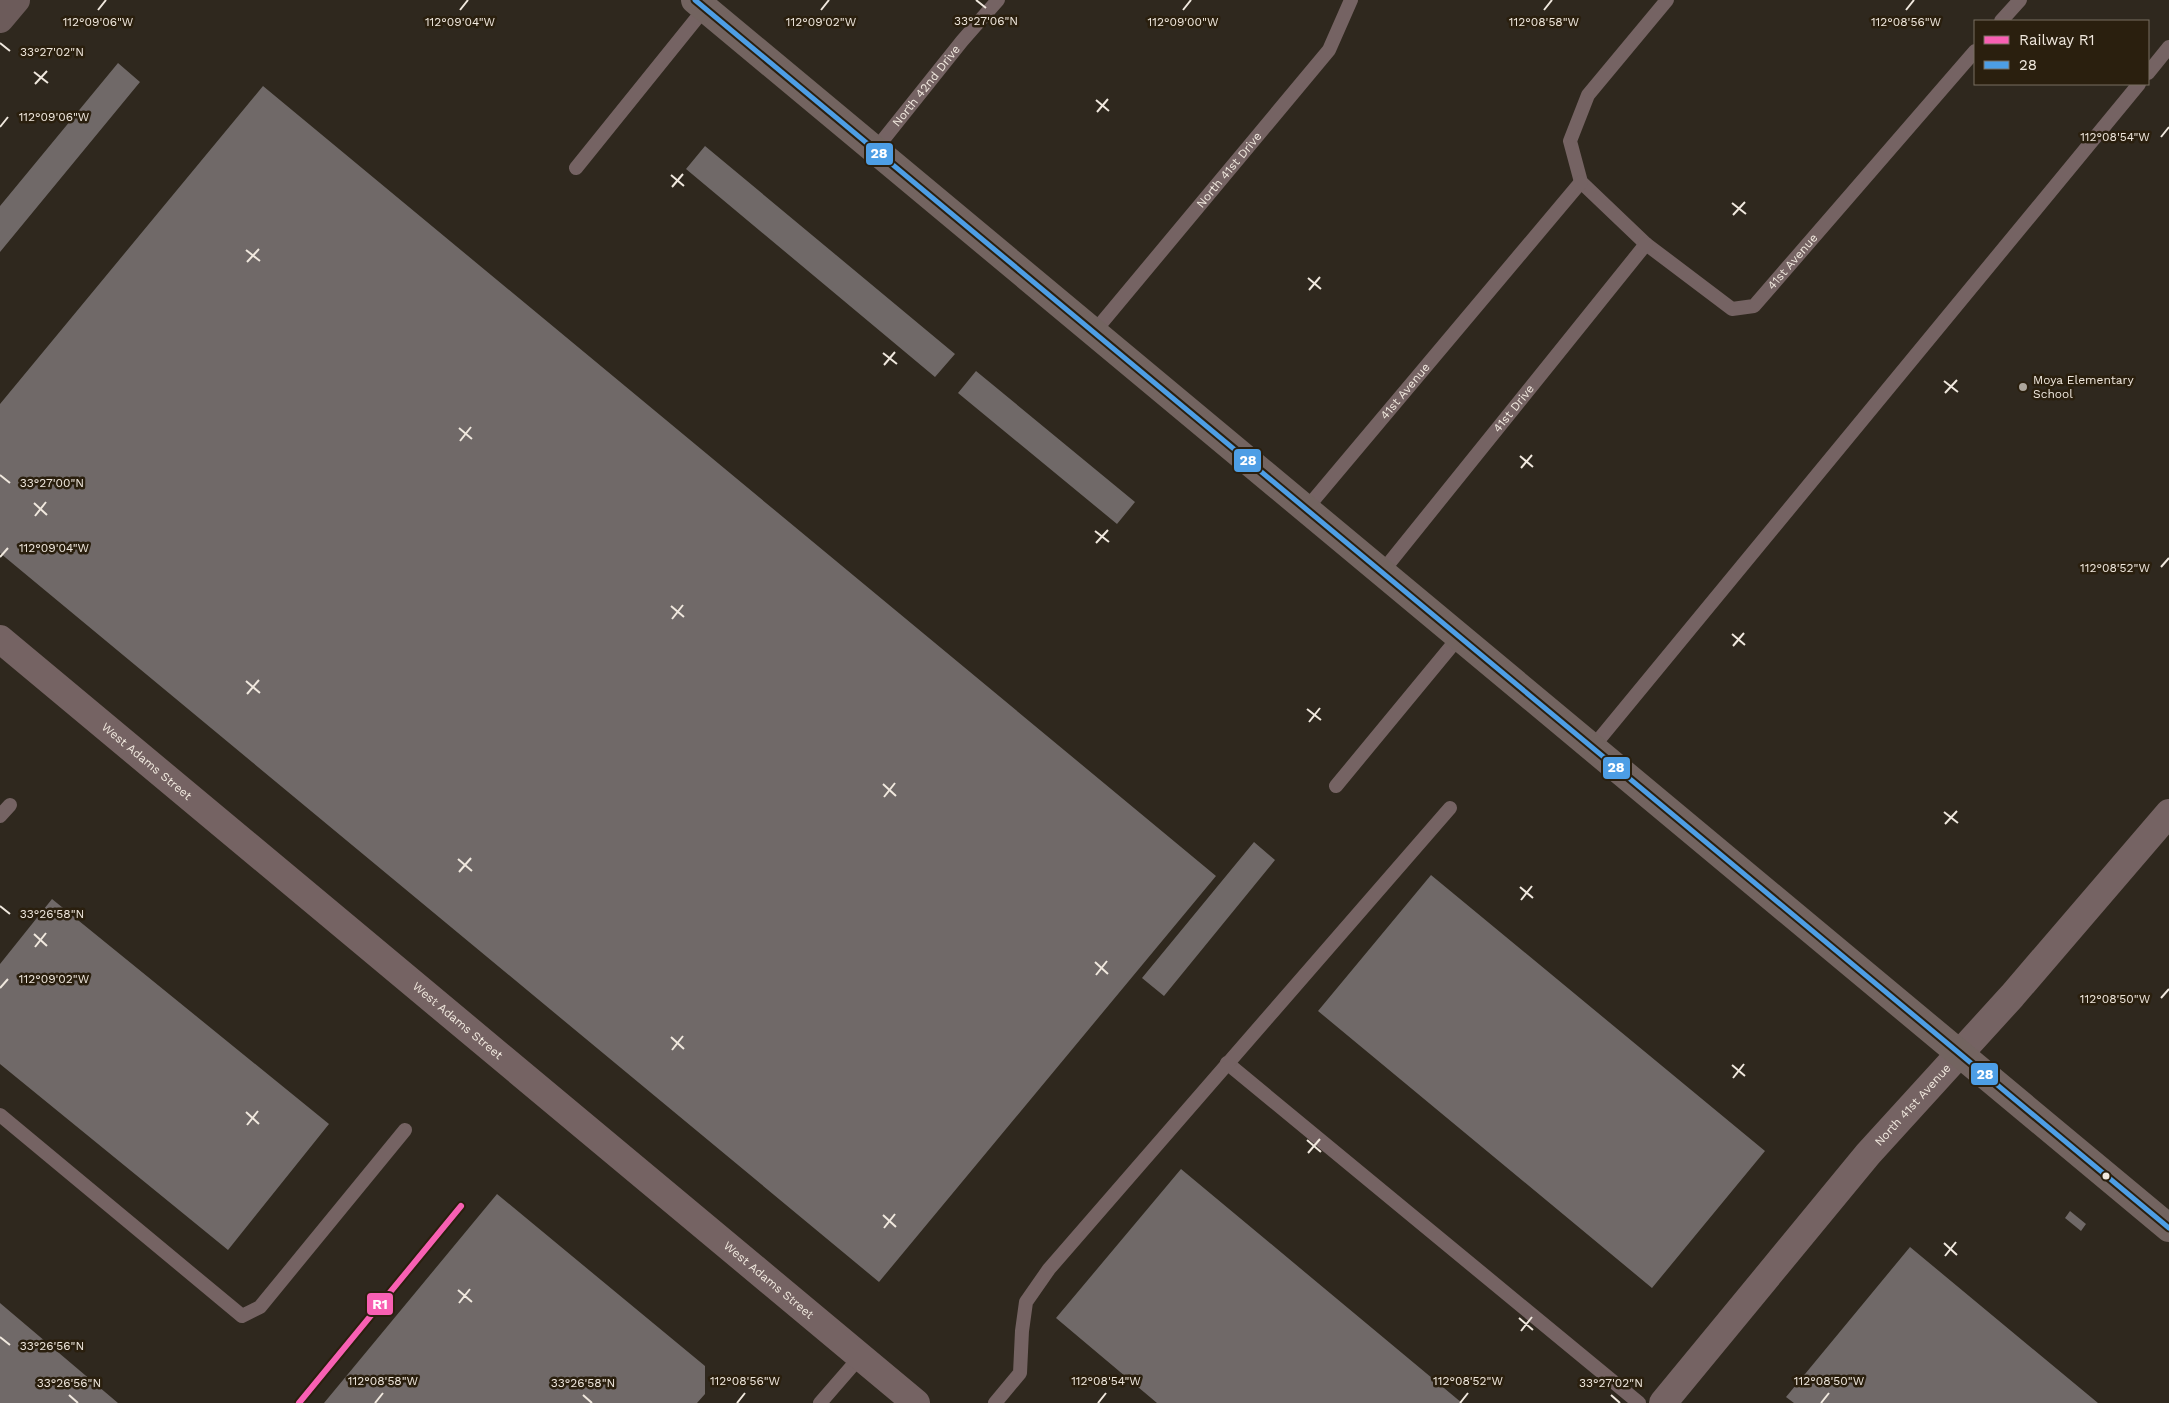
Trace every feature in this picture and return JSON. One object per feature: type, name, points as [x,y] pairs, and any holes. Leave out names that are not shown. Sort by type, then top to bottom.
[{"type":"main road","points":[[0,19],[16,0]]},
{"type":"main road","points":[[700,4],[2169,1227]]},
{"type":"street","name":"West Adams Street","points":[[0,639],[916,1403]]},
{"type":"street","name":"North 41st Avenue","points":[[1663,1403],[1868,1154],[2012,996],[2169,813]]},
{"type":"lane","name":"North 42nd Drive","points":[[875,150],[962,41],[998,0]]},
{"type":"lane","name":"North 41st Drive","points":[[1094,332],[1329,50],[1352,0]]},
{"type":"lane","points":[[1581,182],[1570,141],[1588,95],[1667,0]]},
{"type":"lane","points":[[2002,20],[2020,0]]},
{"type":"lane","points":[[576,168],[700,4]]},
{"type":"lane","points":[[2149,72],[2169,47]]},
{"type":"lane","name":"41st Avenue","points":[[1306,509],[1581,182],[1646,244],[1732,309],[1754,306],[1974,52]]},
{"type":"lane","points":[[1592,748],[2138,85]]},
{"type":"lane","name":"41st Drive","points":[[1382,572],[1646,244]]},
{"type":"lane","points":[[1336,786],[1458,636]]},
{"type":"lane","points":[[0,816],[10,805]]},
{"type":"lane","points":[[995,1403],[1020,1373],[1022,1331],[1026,1302],[1049,1269],[1450,808]]},
{"type":"lane","points":[[1227,1064],[1639,1403]]},
{"type":"lane","points":[[0,1116],[242,1316],[260,1307],[405,1130]]},
{"type":"lane","points":[[820,1403],[860,1356]]},
{"type":"building","points":[[118,63],[140,82],[0,252],[0,206]]},
{"type":"building","points":[[263,86],[1216,876],[879,1282],[0,553],[0,404]]},
{"type":"building","points":[[705,146],[955,354],[935,377],[686,169]]},
{"type":"building","points":[[976,371],[1135,502],[1117,524],[958,393]]},
{"type":"building","points":[[1254,842],[1275,860],[1164,996],[1142,978]]},
{"type":"building","points":[[1431,875],[1765,1151],[1652,1288],[1318,1011]]},
{"type":"building","points":[[52,899],[329,1124],[228,1250],[0,1064],[0,964]]},
{"type":"building","points":[[1181,1169],[1462,1403],[1157,1403],[1056,1318]]},
{"type":"building","points":[[497,1194],[705,1366],[705,1394],[697,1403],[324,1403]]},
{"type":"building","points":[[2070,1211],[2086,1224],[2081,1231],[2065,1218]]},
{"type":"building","points":[[1910,1247],[2098,1403],[1794,1403],[1786,1397]]},
{"type":"building","points":[[0,1303],[118,1403],[0,1403]]},
{"type":"rail line","name":"R1","points":[[299,1403],[461,1206]]},
{"type":"transit line","name":"28","points":[[695,0],[2169,1228]]},
{"type":"place","name":"Moya Elementary School","points":[[2023,387]]}]
